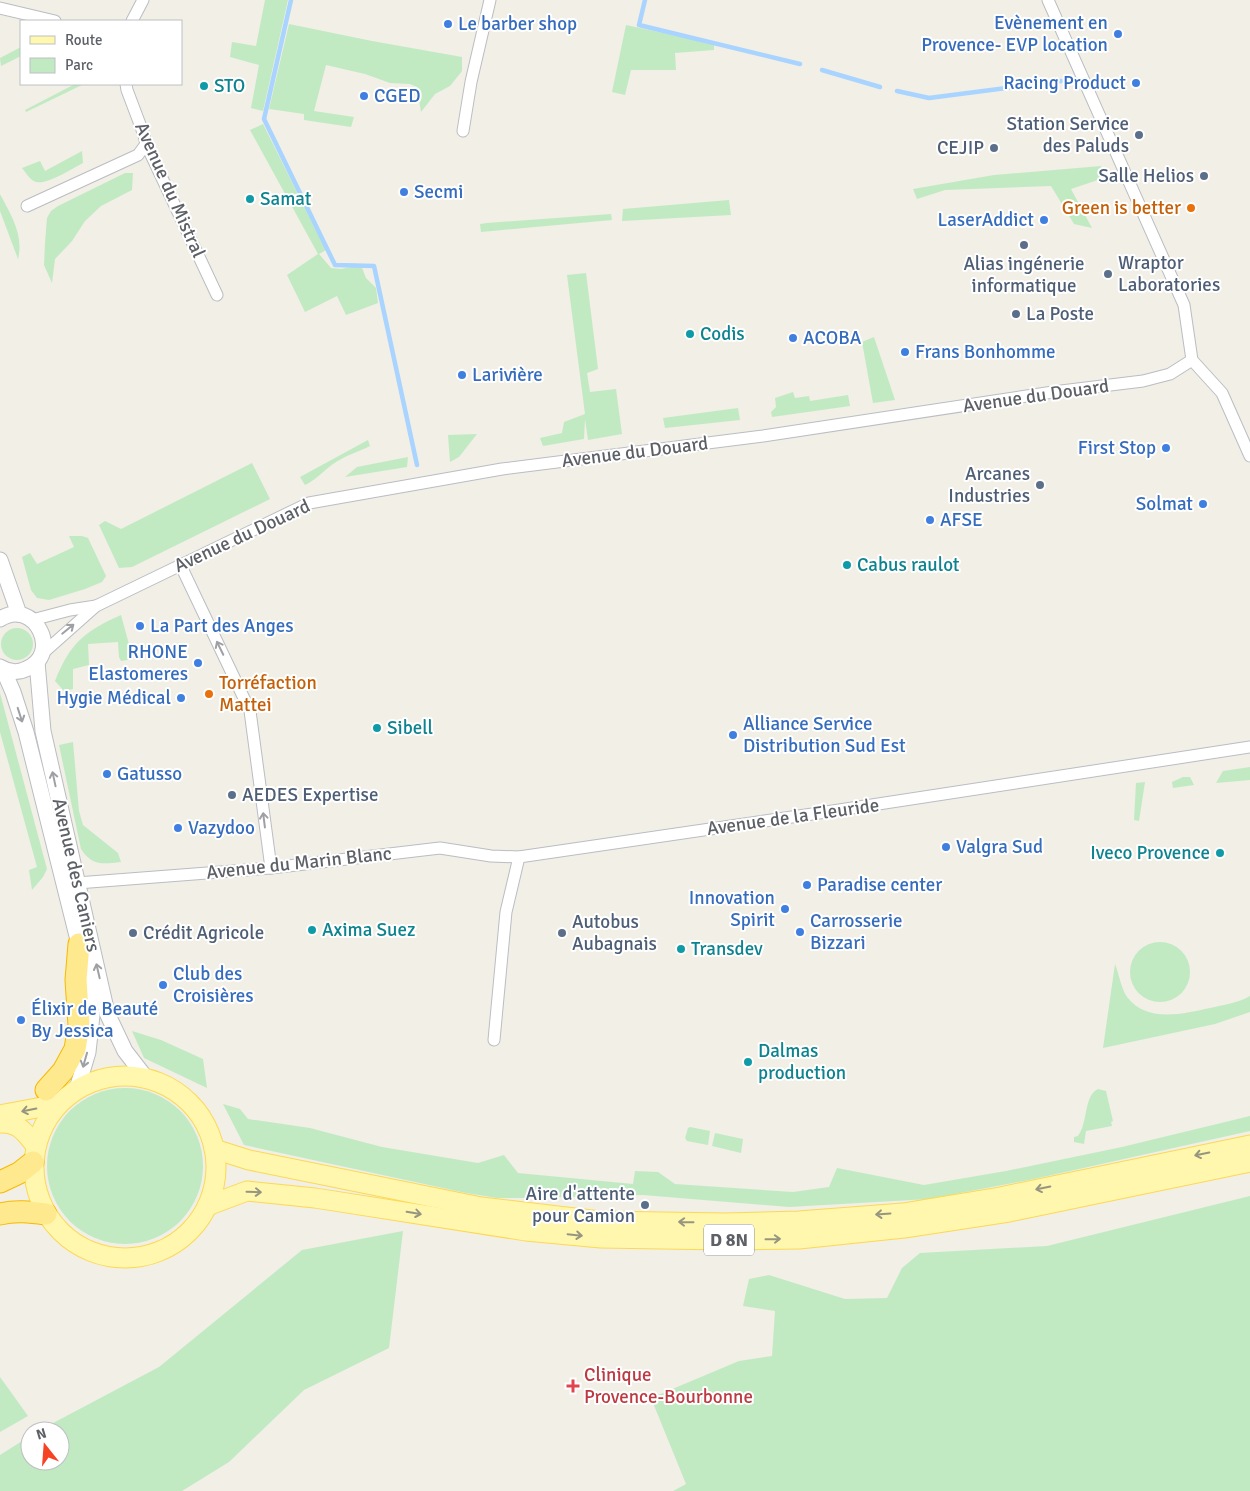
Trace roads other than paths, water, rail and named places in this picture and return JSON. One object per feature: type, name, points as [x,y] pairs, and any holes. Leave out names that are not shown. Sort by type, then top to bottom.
[{"type":"highway","points":[[52,1097],[75,1049],[79,1025],[76,980],[79,944]]},
{"type":"highway","points":[[0,1182],[20,1173],[34,1154]]},
{"type":"highway","points":[[0,1214],[18,1212],[46,1214]]},
{"type":"main road","points":[[0,1115],[77,1089],[96,1080],[118,1076],[146,1078],[173,1089],[196,1109],[210,1134],[214,1148],[216,1168],[214,1187],[207,1206],[196,1224],[182,1238],[166,1248],[148,1255],[129,1258],[97,1254],[82,1248],[68,1238],[46,1214],[36,1189],[34,1154],[22,1128],[10,1122],[0,1123]]},
{"type":"main road","points":[[34,1154],[52,1097]]},
{"type":"main road","name":"D 8N","points":[[214,1148],[249,1160],[481,1207],[600,1221],[726,1223],[799,1221],[903,1212],[1000,1197],[1250,1145]]},
{"type":"main road","name":"D 8N","points":[[207,1206],[247,1191],[315,1198],[526,1230],[601,1238],[799,1239],[904,1228],[1009,1212],[1250,1162]]},
{"type":"street","points":[[133,20],[143,0]]},
{"type":"street","points":[[463,131],[471,82],[490,0]]},
{"type":"street","points":[[1048,0],[1184,305],[1192,360],[1222,393],[1250,456]]},
{"type":"street","points":[[0,8],[51,20]]},
{"type":"street","name":"Avenue du Mistral","points":[[126,85],[146,144],[217,295]]},
{"type":"street","points":[[27,206],[138,155],[146,144]]},
{"type":"street","name":"Avenue du Douard","points":[[40,658],[96,606],[309,503],[502,469],[763,436],[1053,392],[1143,381],[1170,374],[1192,360]]},
{"type":"street","points":[[0,560],[26,617]]},
{"type":"street","points":[[180,564],[250,712],[271,868]]},
{"type":"street","name":"Avenue du Douard","points":[[26,617],[96,606]]},
{"type":"street","points":[[0,619],[11,614],[26,617]]},
{"type":"street","name":"Avenue des Caniers","points":[[26,617],[39,626],[43,635],[44,647],[40,658],[43,731],[107,1012],[125,1051],[146,1078]]},
{"type":"street","points":[[1,668],[12,672],[21,671],[30,668],[40,658]]},
{"type":"street","name":"Avenue des Caniers","points":[[1,668],[13,692],[26,732],[79,944],[92,1015],[88,1052],[77,1089]]},
{"type":"street","name":"Avenue de la Fleuride","points":[[519,858],[1250,747]]},
{"type":"street","name":"Avenue du Marin Blanc","points":[[77,883],[271,868],[440,848],[491,856],[519,858]]},
{"type":"street","points":[[494,1040],[506,912],[519,858]]},
{"type":"waterway","points":[[291,0],[264,119],[335,265],[374,266],[417,465]]},
{"type":"waterway","points":[[645,0],[639,25],[800,64]]},
{"type":"waterway","points":[[822,70],[880,87]]},
{"type":"waterway","points":[[897,91],[929,98],[1061,81]]},
{"type":"place","name":"Le barber shop","points":[[448,24]]},
{"type":"place","name":"Evènement en Provence- EVP location","points":[[1118,34]]},
{"type":"place","name":"Racing Product","points":[[1136,83]]},
{"type":"place","name":"STO","points":[[204,86]]},
{"type":"place","name":"CGED","points":[[364,96]]},
{"type":"place","name":"Station Service des Paluds","points":[[1139,135]]},
{"type":"place","name":"CEJIP","points":[[994,148]]},
{"type":"place","name":"Salle Helios","points":[[1204,176]]},
{"type":"place","name":"Secmi","points":[[404,192]]},
{"type":"place","name":"Samat","points":[[250,199]]},
{"type":"place","name":"Green is better","points":[[1191,208]]},
{"type":"place","name":"LaserAddict","points":[[1044,220]]},
{"type":"place","name":"Alias ingénerie informatique","points":[[1024,245]]},
{"type":"place","name":"Wraptor Laboratories","points":[[1108,274]]},
{"type":"place","name":"La Poste","points":[[1016,314]]},
{"type":"place","name":"Codis","points":[[690,334]]},
{"type":"place","name":"ACOBA","points":[[793,338]]},
{"type":"place","name":"Frans Bonhomme","points":[[905,352]]},
{"type":"place","name":"Larivière","points":[[462,375]]},
{"type":"place","name":"First Stop","points":[[1166,448]]},
{"type":"place","name":"Arcanes Industries","points":[[1040,485]]},
{"type":"place","name":"Solmat","points":[[1203,504]]},
{"type":"place","name":"AFSE","points":[[930,520]]},
{"type":"place","name":"Cabus raulot","points":[[847,565]]},
{"type":"place","name":"La Part des Anges","points":[[140,626]]},
{"type":"place","name":"RHONE Elastomeres","points":[[198,663]]},
{"type":"place","name":"Torréfaction Mattei","points":[[209,694]]},
{"type":"place","name":"Hygie Médical","points":[[181,698]]},
{"type":"place","name":"Sibell","points":[[377,728]]},
{"type":"place","name":"Alliance Service Distribution Sud Est","points":[[733,735]]},
{"type":"place","name":"Gatusso","points":[[107,774]]},
{"type":"place","name":"AEDES Expertise","points":[[232,795]]},
{"type":"place","name":"Vazydoo","points":[[178,828]]},
{"type":"place","name":"Valgra Sud","points":[[946,847]]},
{"type":"place","name":"Iveco Provence","points":[[1220,853]]},
{"type":"place","name":"Paradise center","points":[[807,885]]},
{"type":"place","name":"Innovation Spirit","points":[[785,909]]},
{"type":"place","name":"Axima Suez","points":[[312,930]]},
{"type":"place","name":"Carrosserie Bizzari","points":[[800,932]]},
{"type":"place","name":"Crédit Agricole","points":[[133,933]]},
{"type":"place","name":"Autobus Aubagnais","points":[[562,933]]},
{"type":"place","name":"Transdev","points":[[681,949]]},
{"type":"place","name":"Club des Croisières","points":[[163,985]]},
{"type":"place","name":"Élixir de Beauté By Jessica","points":[[21,1020]]},
{"type":"place","name":"Dalmas production","points":[[748,1062]]},
{"type":"place","name":"Aire d'attente pour Camion","points":[[645,1205]]},
{"type":"place","name":"Clinique Provence-Bourbonne","points":[[573,1386]]}]
